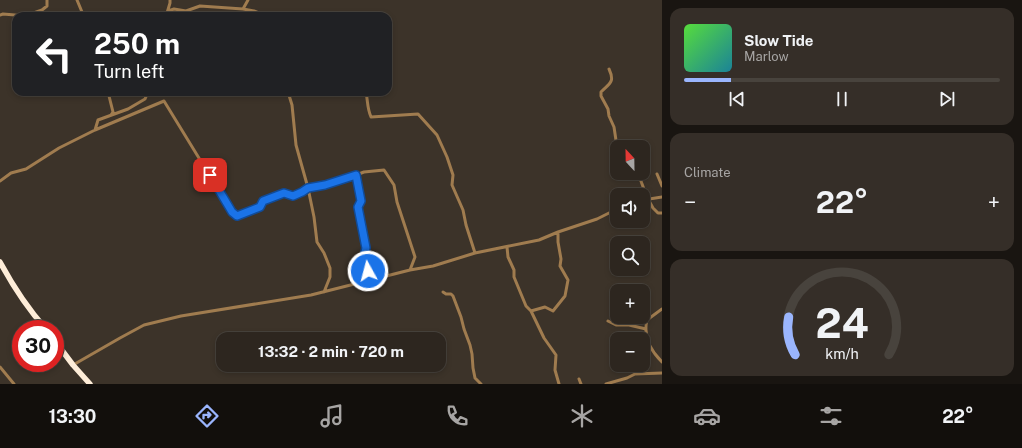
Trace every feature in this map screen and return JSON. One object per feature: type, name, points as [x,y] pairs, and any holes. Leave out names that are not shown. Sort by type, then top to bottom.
[{"type":"highway","points":[[0,262],[24,302],[37,320]]},
{"type":"highway","points":[[64,352],[90,384]]},
{"type":"street","points":[[37,12],[47,6],[47,0]]},
{"type":"street","points":[[77,0],[82,12]]},
{"type":"street","points":[[170,0],[168,10],[174,9],[186,11],[200,6],[243,9],[256,12]]},
{"type":"street","points":[[243,9],[248,0]]},
{"type":"street","points":[[0,15],[12,15]]},
{"type":"street","points":[[609,69],[612,76],[612,81],[601,92],[601,96],[608,109],[609,116],[614,126],[616,140]]},
{"type":"street","points":[[109,96],[113,112],[111,115]]},
{"type":"street","points":[[95,130],[98,120],[128,109],[145,99],[146,96]]},
{"type":"street","points":[[289,96],[292,105],[296,145],[308,188],[317,242],[324,253],[330,268],[330,276],[324,292]]},
{"type":"street","points":[[367,96],[368,109],[371,117],[418,114],[437,135],[453,175],[452,186],[463,210],[475,253]]},
{"type":"street","points":[[0,181],[11,173],[26,169],[58,148],[95,130],[164,101],[232,212],[237,216],[260,207],[263,201],[284,193],[293,196],[308,188],[325,185],[364,172],[384,170],[394,185],[397,202],[415,257],[410,270]]},
{"type":"street","points":[[656,174],[662,186]]},
{"type":"street","points":[[356,175],[361,201],[358,207],[366,248],[365,252],[368,281]]},
{"type":"street","points":[[650,199],[662,197]]},
{"type":"street","points":[[650,205],[658,213],[662,213]]},
{"type":"street","points":[[73,364],[144,325],[181,316],[324,292],[410,270],[433,266],[475,253],[539,240],[597,219],[610,212]]},
{"type":"street","points":[[532,311],[545,307],[553,311],[565,296],[568,280],[560,266],[561,259],[558,232]]},
{"type":"street","points":[[508,247],[508,257],[514,270],[514,277],[526,306],[532,311],[544,338],[556,355],[555,370],[559,384]]},
{"type":"street","points":[[443,292],[453,296],[470,345],[475,378],[481,384]]},
{"type":"street","points":[[646,332],[647,320],[662,309]]},
{"type":"street","points":[[608,321],[616,325],[629,325],[646,329]]},
{"type":"street","points":[[650,347],[662,362]]},
{"type":"street","points":[[0,367],[14,384]]},
{"type":"street","points":[[606,384],[635,374],[662,373]]},
{"type":"street","points":[[579,378],[581,384]]},
{"type":"route","points":[[210,175],[232,212],[237,216],[260,207],[263,201],[284,193],[293,196],[308,188],[325,185],[356,175],[361,201],[358,207],[366,248],[365,252],[368,271]]}]
